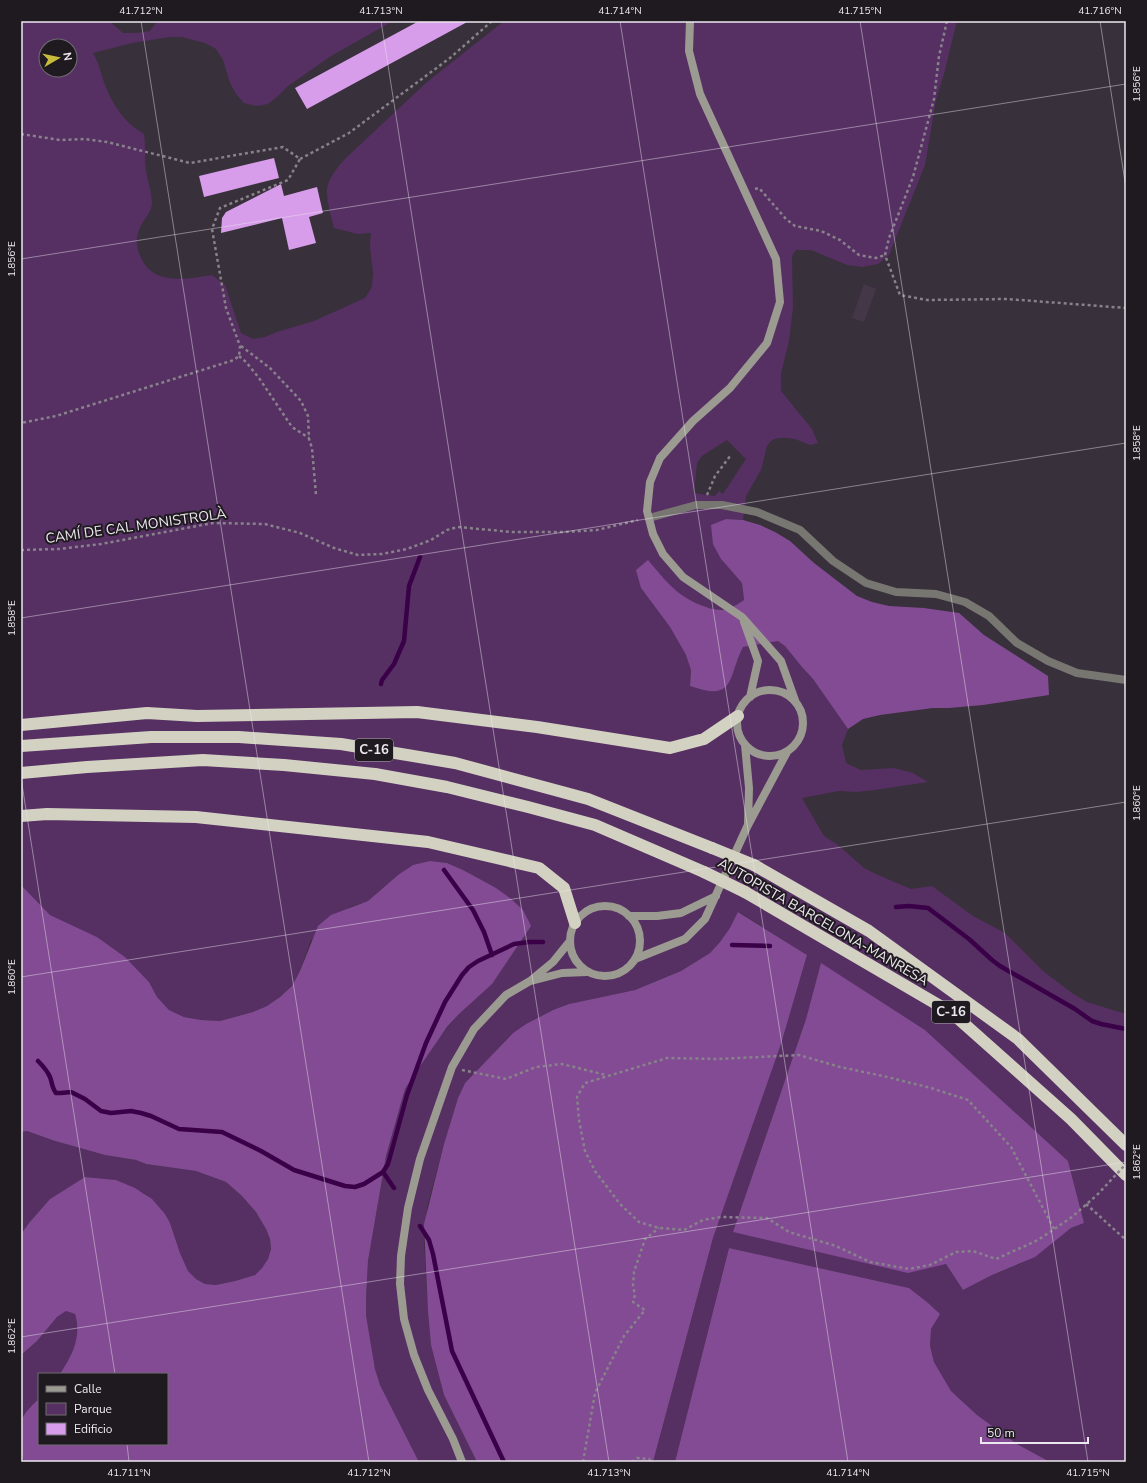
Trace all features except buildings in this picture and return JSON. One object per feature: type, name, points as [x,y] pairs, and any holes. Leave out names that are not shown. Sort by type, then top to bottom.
[{"type":"highway","points":[[21,725],[147,713],[197,716],[417,712],[537,727],[670,748],[704,739],[738,716]]},
{"type":"highway","name":"AUTOPISTA BARCELONA-MANRESA","points":[[21,746],[151,737],[239,737],[340,744],[455,764],[588,799],[754,865],[869,931],[1018,1039],[1126,1145]]},
{"type":"highway","name":"AUTOPISTA BARCELONA-MANRESA","points":[[21,773],[87,766],[203,760],[284,765],[375,774],[447,787],[595,825],[704,872],[745,892],[952,1013],[1071,1120],[1126,1175]]},
{"type":"highway","points":[[21,816],[47,814],[196,817],[428,842],[539,868],[564,888],[575,923]]},
{"type":"street","points":[[635,959],[685,939],[705,919],[748,828],[787,752],[797,742],[803,729],[802,715],[781,661],[742,617],[683,577],[664,554],[653,534],[647,510],[650,482],[660,458],[693,421],[730,388],[767,343],[780,302],[776,259],[700,94],[689,51],[690,21]]},
{"type":"street","points":[[649,518],[696,505],[722,505],[757,512],[800,530],[834,561],[866,583],[896,592],[936,594],[965,602],[989,616],[1017,643],[1048,661],[1077,673],[1126,680]]},
{"type":"street","points":[[742,617],[758,661],[750,697]]},
{"type":"street","points":[[748,828],[749,788],[745,745],[738,732],[738,716],[742,706],[750,697],[761,692],[774,690],[786,694],[796,702]]},
{"type":"street","points":[[745,745],[754,752],[765,756],[776,756],[787,752]]},
{"type":"street","points":[[629,916],[656,916],[681,913],[716,896]]},
{"type":"street","points":[[530,981],[562,973],[587,972],[600,976],[614,975],[626,969],[635,959],[640,944],[640,937],[638,929],[629,916],[616,908],[600,906],[586,912],[575,923],[570,941],[571,950],[574,959],[587,972]]},
{"type":"street","points":[[462,1462],[453,1439],[428,1390],[414,1355],[404,1319],[400,1284],[401,1256],[408,1208],[420,1159],[452,1067],[474,1029],[506,995],[530,981],[553,962],[570,941]]},
{"type":"path","points":[[21,423],[56,416],[234,360],[239,356],[240,346],[226,308],[212,229],[220,208],[288,180],[300,159],[349,133],[450,58],[492,21]]},
{"type":"path","points":[[947,21],[939,56],[934,99],[913,177],[885,255],[900,295],[927,300],[1007,298],[1126,308]]},
{"type":"path","points":[[21,134],[60,140],[84,139],[107,142],[190,163],[283,147],[300,159]]},
{"type":"path","points":[[745,190],[759,188],[795,226],[821,231],[840,240],[859,255],[876,258],[885,255]]},
{"type":"path","points":[[240,346],[270,368],[301,401],[308,416],[309,439],[312,448],[316,495]]},
{"type":"path","points":[[239,356],[246,362],[258,378],[292,427],[309,439]]},
{"type":"path","points":[[705,505],[708,490],[715,476],[731,455]]},
{"type":"path","name":"CAMÍ DE CAL MONISTROLÀ","points":[[21,550],[59,549],[101,544],[213,523],[265,524],[300,533],[334,548],[358,555],[382,554],[407,549],[432,540],[447,530],[458,527],[512,532],[597,530],[629,521],[649,518]]},
{"type":"path","points":[[1054,1229],[1011,1147],[968,1100],[931,1088],[840,1067],[799,1055],[718,1059],[666,1058],[585,1083],[577,1097],[579,1120],[585,1151],[595,1171],[620,1204],[639,1222],[659,1228],[684,1230],[703,1220],[722,1217],[767,1218],[789,1232],[836,1246],[870,1262],[908,1269],[930,1265],[956,1252],[973,1251],[996,1259],[1038,1240],[1054,1229],[1097,1195],[1126,1164]]},
{"type":"path","points":[[452,1067],[506,1079],[536,1067],[562,1064],[607,1075]]},
{"type":"path","points":[[1086,1204],[1126,1240]]},
{"type":"path","points":[[583,1462],[595,1393],[624,1336],[645,1310],[633,1302],[635,1296],[633,1286],[634,1272],[645,1239],[659,1228]]},
{"type":"path","points":[[632,1462],[637,1458],[649,1459],[651,1462]]},
{"type":"shaded area","points":[[864,284],[876,289],[864,322],[852,318]]},
{"type":"shaded area","points":[[726,519],[743,520],[760,525],[775,532],[790,541],[814,563],[857,596],[872,602],[889,606],[924,608],[959,613],[984,635],[1048,676],[1049,695],[983,705],[933,708],[880,715],[863,719],[848,729],[813,679],[785,646],[778,641],[743,647],[731,678],[723,689],[715,691],[690,686],[691,670],[686,655],[670,627],[641,588],[636,570],[648,560],[680,594],[709,608],[724,610],[744,600],[742,583],[721,559],[713,544],[711,525]]},
{"type":"shaded area","points":[[430,861],[447,863],[463,870],[496,888],[510,898],[523,910],[531,926],[492,984],[447,1027],[405,1089],[386,1156],[368,1261],[366,1315],[375,1369],[380,1385],[419,1462],[24,1462],[20,1430],[21,1421],[26,1412],[38,1400],[38,1445],[168,1445],[168,1373],[61,1373],[75,1346],[77,1323],[75,1314],[66,1311],[57,1317],[37,1341],[21,1355],[21,1234],[50,1199],[85,1177],[116,1180],[135,1188],[152,1199],[165,1214],[170,1223],[188,1271],[196,1279],[205,1284],[216,1285],[255,1275],[268,1259],[271,1249],[270,1239],[266,1229],[256,1212],[242,1196],[226,1182],[196,1171],[146,1164],[136,1160],[105,1155],[55,1141],[27,1131],[21,1132],[21,885],[50,915],[97,937],[125,957],[149,982],[157,997],[169,1010],[184,1017],[220,1021],[253,1012],[267,1006],[280,997],[292,986],[300,971],[318,926],[331,915],[368,901],[398,875],[413,865]]},
{"type":"shaded area","points":[[738,912],[807,955],[781,1044],[713,1238],[653,1462],[477,1462],[444,1395],[431,1345],[424,1224],[444,1144],[458,1098],[465,1083],[513,1033],[526,1024],[553,1010],[569,1004],[635,990],[681,971],[710,953],[730,928]]},
{"type":"shaded area","points":[[821,963],[925,1030],[1068,1161],[1084,1223],[1071,1228],[1035,1257],[990,1276],[963,1290],[946,1264],[908,1273],[733,1232],[806,1019]]},
{"type":"shaded area","points":[[729,1248],[909,1288],[940,1314],[931,1329],[930,1346],[934,1362],[951,1391],[977,1415],[1017,1444],[1050,1462],[675,1462]]},
{"type":"green space","points":[[21,21],[109,21],[123,33],[137,33],[150,31],[157,21],[393,21],[331,56],[288,86],[268,104],[256,106],[244,103],[236,94],[230,83],[223,60],[216,49],[205,43],[182,37],[170,37],[132,43],[93,53],[108,93],[116,107],[131,125],[144,134],[145,166],[152,204],[149,213],[140,226],[137,237],[141,258],[147,267],[154,273],[163,277],[182,279],[212,275],[225,285],[241,333],[253,339],[265,337],[314,321],[365,298],[372,287],[373,273],[370,246],[371,233],[358,234],[334,228],[327,196],[329,182],[338,167],[348,156],[427,82],[504,21],[957,21],[936,100],[925,165],[889,255],[878,264],[862,267],[847,265],[811,250],[796,250],[792,256],[793,308],[789,341],[781,373],[781,391],[812,429],[818,443],[810,445],[795,439],[787,438],[772,440],[767,446],[761,470],[746,496],[743,520],[726,519],[721,559],[742,583],[744,600],[735,606],[721,610],[696,604],[669,585],[641,588],[670,627],[686,655],[691,670],[690,686],[715,691],[723,689],[731,678],[743,647],[778,641],[785,645],[813,679],[848,729],[842,745],[846,763],[861,770],[894,768],[913,773],[928,782],[856,792],[839,791],[802,798],[824,836],[838,845],[864,868],[878,875],[911,889],[932,886],[973,916],[1005,933],[1043,971],[1072,993],[1087,1002],[1126,1014],[1126,1462],[1050,1462],[1017,1444],[977,1415],[951,1391],[934,1362],[930,1346],[931,1329],[939,1314],[927,1302],[909,1288],[729,1248],[675,1462],[653,1462],[713,1238],[781,1044],[807,955],[739,912],[731,928],[710,953],[681,971],[635,990],[569,1004],[553,1010],[526,1024],[513,1033],[465,1083],[458,1098],[444,1144],[427,1208],[424,1240],[431,1345],[444,1395],[477,1462],[419,1462],[380,1385],[375,1369],[366,1315],[368,1261],[386,1156],[405,1089],[436,1041],[460,1013],[510,898],[463,870],[447,863],[430,861],[398,875],[368,901],[350,907],[311,940],[300,971],[292,986],[280,997],[267,1006],[253,1012],[220,1021],[184,1017],[169,1010],[157,997],[149,982],[125,957],[97,937],[50,915],[21,885]],"holes":[[[727,440],[746,459],[723,494],[719,491],[715,496],[694,493],[697,463],[702,456]],[[821,964],[925,1030],[1068,1161],[1084,1223],[1071,1228],[1048,1246],[1020,1264],[990,1276],[963,1290],[946,1264],[933,1266],[733,1232],[806,1019]]]},
{"type":"green space","points":[[27,1131],[55,1141],[105,1155],[136,1160],[146,1164],[196,1171],[226,1182],[242,1196],[256,1212],[266,1229],[270,1239],[271,1249],[268,1259],[255,1275],[216,1285],[205,1284],[196,1279],[188,1271],[170,1223],[144,1193],[116,1180],[85,1177],[50,1199],[21,1234],[21,1132]]},
{"type":"green space","points":[[66,1311],[75,1314],[77,1323],[77,1339],[75,1346],[69,1360],[61,1373],[38,1373],[38,1400],[25,1414],[21,1422],[21,1355],[37,1341],[57,1317]]},
{"type":"waterway","points":[[381,684],[382,680],[394,664],[404,641],[409,586],[420,557]]},
{"type":"waterway","points":[[444,870],[473,910],[484,932],[492,955]]},
{"type":"waterway","points":[[896,907],[909,906],[928,908],[969,939],[1000,966],[1075,1009],[1092,1021],[1126,1029]]},
{"type":"waterway","points":[[38,1061],[48,1072],[56,1093],[71,1092],[85,1099],[101,1111],[111,1113],[131,1111],[151,1116],[179,1129],[222,1132],[261,1151],[294,1170],[345,1186],[355,1187],[364,1184],[383,1172],[388,1164],[407,1095],[426,1043],[445,1002],[462,975],[469,967],[478,961],[514,944],[543,942]]},
{"type":"waterway","points":[[732,945],[770,946]]},
{"type":"waterway","points":[[383,1172],[394,1188]]},
{"type":"waterway","points":[[420,1226],[429,1240],[433,1254],[452,1351],[504,1462]]}]
